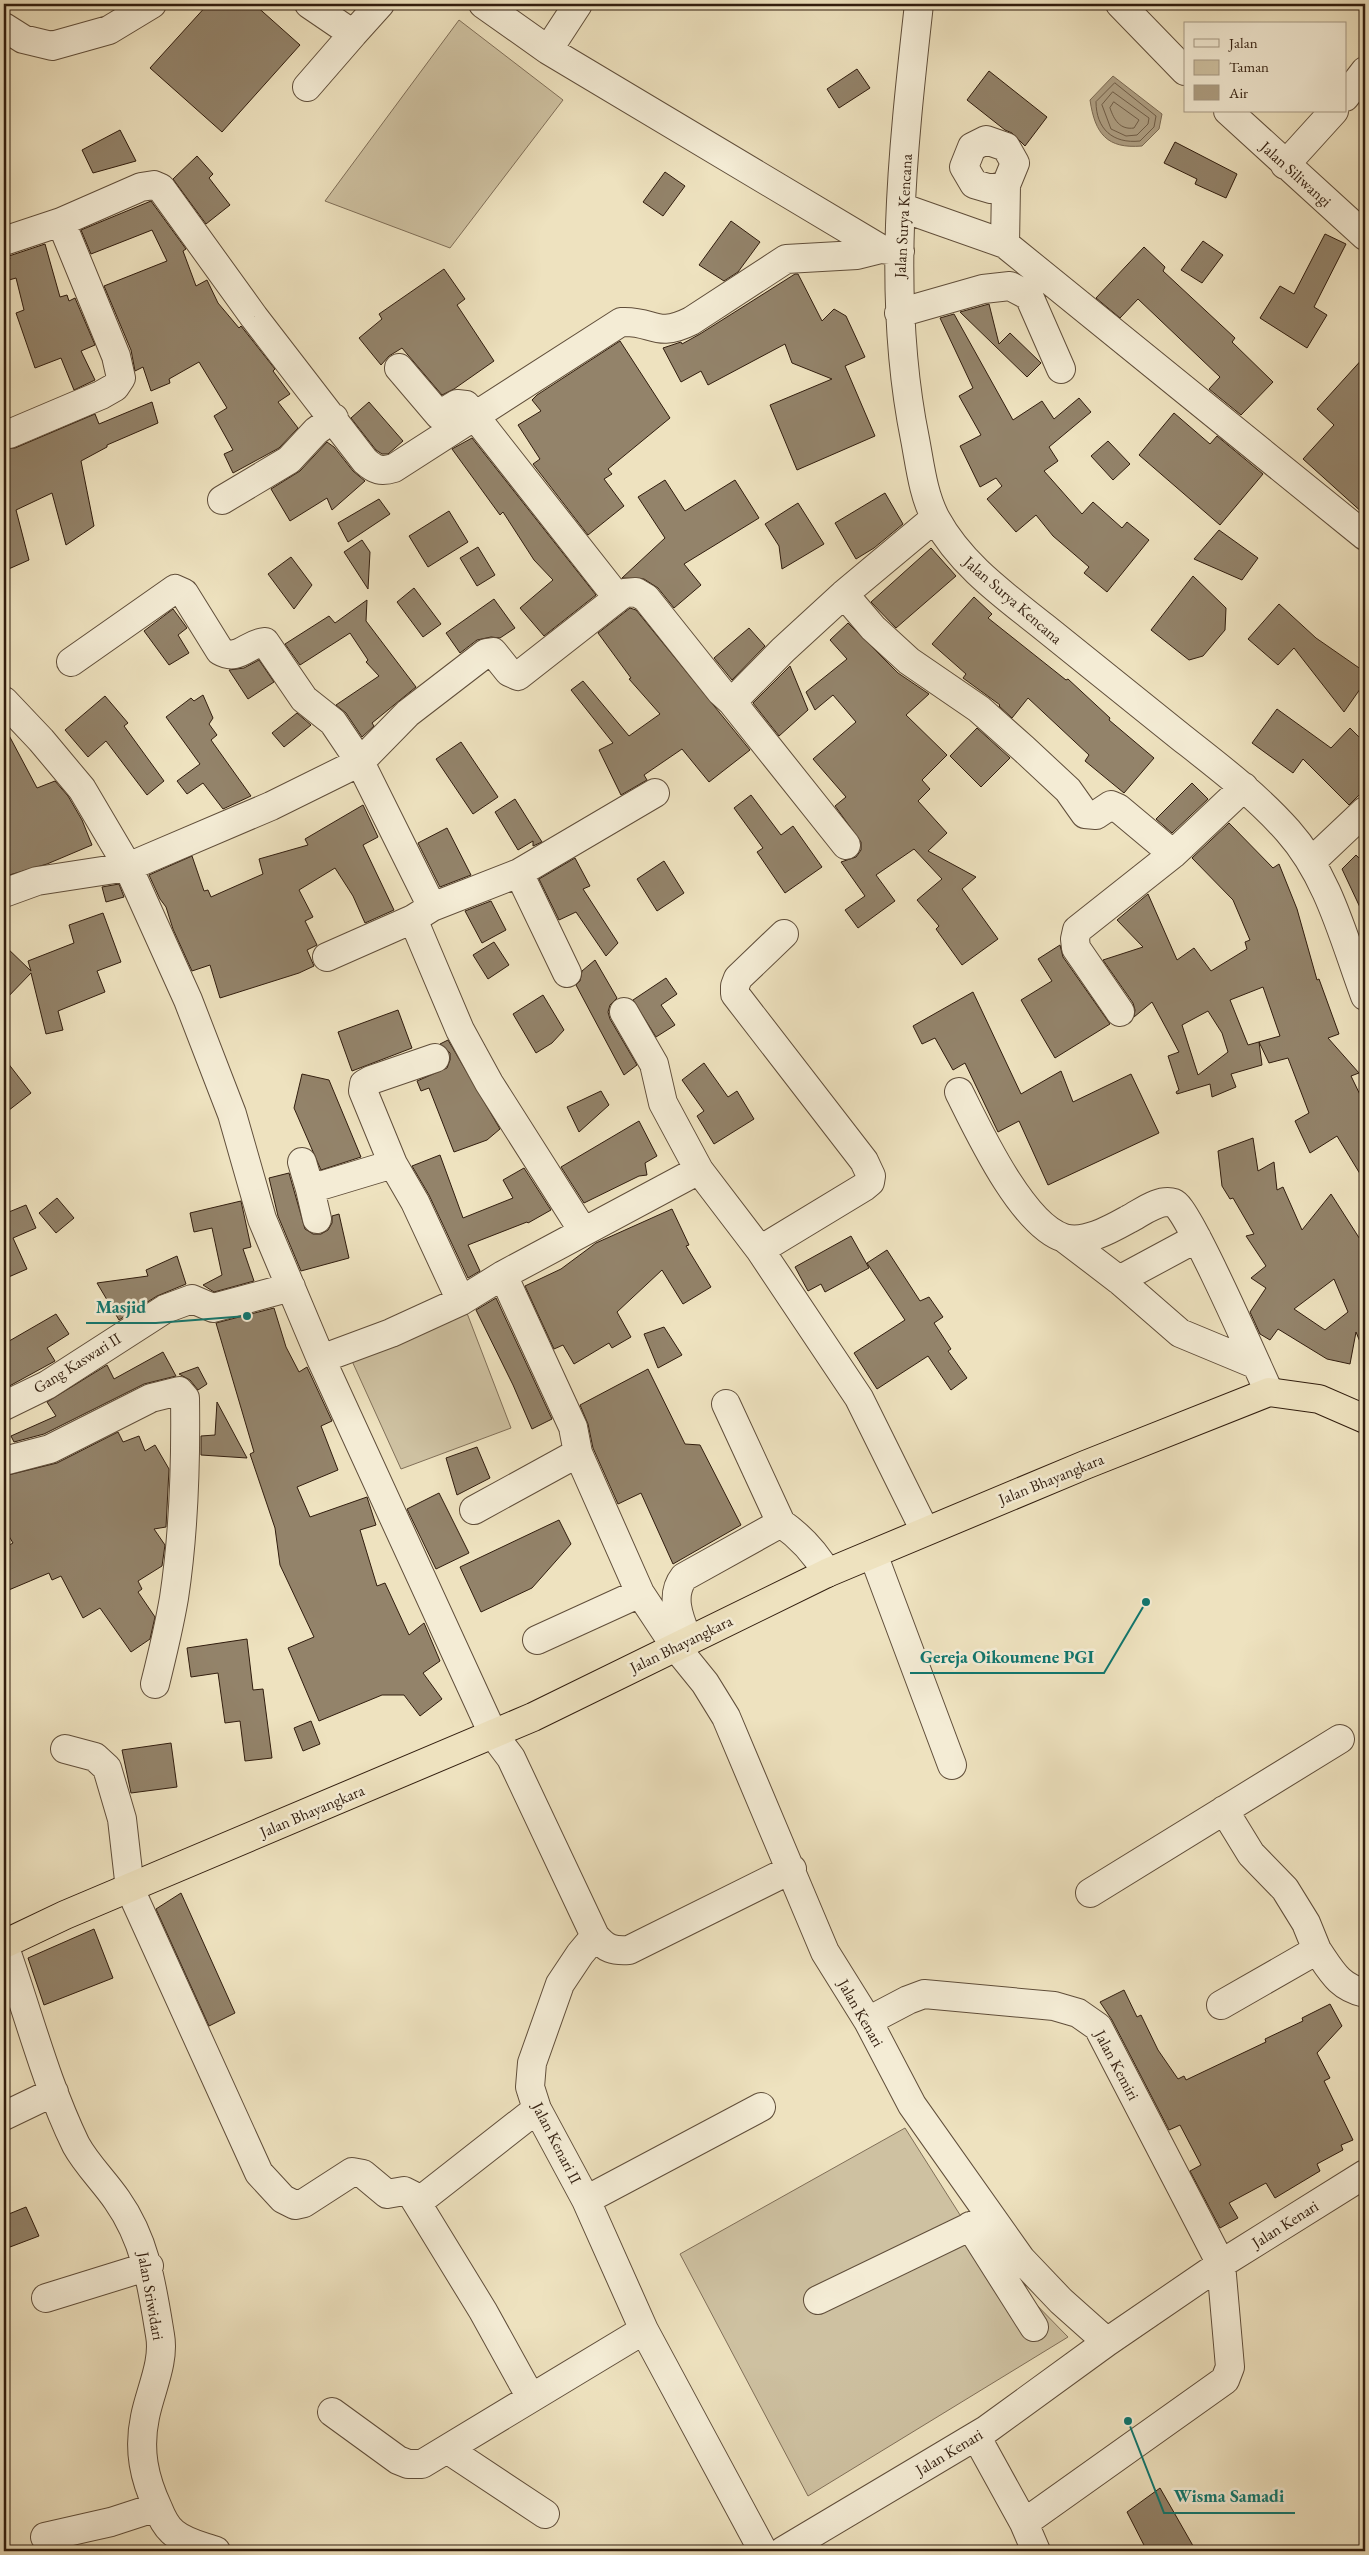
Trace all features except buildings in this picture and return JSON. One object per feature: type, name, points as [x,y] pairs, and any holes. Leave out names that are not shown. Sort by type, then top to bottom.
[{"type":"highway","name":"Jalan Bhayangkara","points":[[4,1945],[66,1915],[130,1890],[534,1717],[681,1643],[827,1573],[1086,1465],[1269,1392],[1319,1399],[1365,1419]]},
{"type":"street","points":[[4,27],[23,39],[52,46],[110,30],[152,4]]},
{"type":"street","points":[[310,4],[353,34]]},
{"type":"street","points":[[307,87],[380,4]]},
{"type":"street","points":[[483,4],[548,50],[890,250]]},
{"type":"street","points":[[548,50],[578,4]]},
{"type":"street","name":"Jalan Surya Kencana","points":[[919,4],[912,71],[903,208],[890,250],[899,313],[904,382],[922,478],[935,518],[963,559],[1244,787],[1289,832],[1312,862],[1327,893],[1365,996]]},
{"type":"street","points":[[1125,6],[1184,70]]},
{"type":"street","points":[[1346,96],[1365,71]]},
{"type":"street","name":"Jalan Siliwangi","points":[[1229,112],[1365,236]]},
{"type":"street","points":[[1285,165],[1333,112]]},
{"type":"street","points":[[4,241],[61,222],[141,186],[154,185],[161,188],[254,317],[334,418],[365,461],[374,469],[384,471],[394,468],[473,415],[621,322],[632,321],[666,330],[674,328],[692,321],[786,259],[857,255],[890,250]]},
{"type":"street","points":[[1004,244],[1006,186]]},
{"type":"street","points":[[903,208],[1004,244],[1365,536]]},
{"type":"street","points":[[9,434],[101,395],[116,387],[121,378],[116,356],[61,222]]},
{"type":"street","points":[[899,313],[983,289],[1010,286],[1029,296],[1061,369]]},
{"type":"street","points":[[399,368],[435,412],[443,414],[457,404],[466,405],[617,598]]},
{"type":"street","points":[[222,500],[289,460],[316,431],[334,418]]},
{"type":"street","points":[[732,702],[783,650],[844,594],[935,518]]},
{"type":"street","points":[[71,662],[171,592],[179,589],[184,593],[220,651],[225,654],[237,655],[262,642],[268,644],[304,699],[333,722],[360,762],[423,913],[460,1030],[489,1083],[583,1231]]},
{"type":"street","points":[[4,893],[37,881],[128,867],[271,806],[360,762],[408,713],[486,653],[493,652],[509,672],[518,676],[624,593],[636,592],[646,598],[846,845]]},
{"type":"street","points":[[844,594],[873,628],[908,661],[979,709],[1024,749],[1068,790],[1085,814],[1096,815],[1111,805],[1172,854]]},
{"type":"street","points":[[4,701],[41,740],[82,789],[128,867],[188,1000],[229,1105],[262,1219],[321,1359],[493,1734],[511,1758],[595,1936],[606,1948],[629,1950],[792,1869]]},
{"type":"street","points":[[1120,1012],[1076,948],[1078,930],[1172,854],[1244,787]]},
{"type":"street","points":[[327,957],[423,913],[519,873],[655,793]]},
{"type":"street","points":[[1312,862],[1365,810]]},
{"type":"street","points":[[519,873],[567,973]]},
{"type":"street","points":[[760,1250],[864,1187],[870,1182],[871,1176],[864,1161],[735,994],[734,986],[738,978],[784,934]]},
{"type":"street","points":[[624,1012],[654,1064],[663,1103],[699,1170],[760,1250],[859,1398],[925,1531]]},
{"type":"street","points":[[435,1058],[364,1084],[363,1091],[393,1164],[415,1202],[461,1301]]},
{"type":"street","points":[[959,1092],[1002,1172],[1022,1203],[1049,1230],[1064,1238],[1119,1280],[1180,1333],[1257,1365]]},
{"type":"street","points":[[302,1162],[317,1219]]},
{"type":"street","points":[[310,1189],[393,1164]]},
{"type":"street","points":[[321,1359],[391,1333],[461,1301],[503,1275],[699,1170]]},
{"type":"street","points":[[1064,1238],[1080,1239],[1110,1229],[1165,1202],[1181,1208],[1269,1392]]},
{"type":"street","points":[[1119,1280],[1197,1238]]},
{"type":"street","points":[[503,1275],[574,1427],[578,1453],[640,1593],[681,1643]]},
{"type":"street","name":"Gang Kaswari II","points":[[4,1406],[47,1385],[165,1308],[192,1299],[213,1308],[291,1288]]},
{"type":"street","points":[[4,1461],[50,1449],[157,1396],[179,1391],[183,1394],[185,1398],[186,1446],[184,1509],[174,1598],[156,1684]]},
{"type":"street","points":[[726,1404],[781,1523],[817,1554],[827,1573]]},
{"type":"street","points":[[474,1510],[578,1453]]},
{"type":"street","points":[[681,1643],[676,1609],[677,1586],[684,1577],[781,1523]]},
{"type":"street","points":[[873,1554],[952,1765]]},
{"type":"street","points":[[537,1640],[640,1593]]},
{"type":"street","name":"Jalan Kenari","points":[[681,1643],[726,1716],[826,1952],[868,2021],[912,2105],[980,2222],[1022,2259],[1041,2280],[1107,2342]]},
{"type":"street","points":[[1090,1893],[1340,1739]]},
{"type":"street","points":[[65,1749],[95,1757],[107,1768],[122,1819],[130,1890],[259,2173],[290,2204],[299,2205],[344,2176],[356,2172],[363,2174],[384,2192],[407,2192],[417,2203],[483,2311],[530,2396]]},
{"type":"street","points":[[1224,1810],[1251,1854],[1285,1889],[1306,1923],[1317,1950],[1335,1977],[1347,1988],[1365,1994]]},
{"type":"street","name":"Jalan Kenari II","points":[[595,1936],[580,1954],[560,1984],[532,2063],[530,2087],[537,2109],[586,2200],[644,2330],[763,2551]]},
{"type":"street","name":"Jalan Sriwidari","points":[[4,1945],[54,2092],[77,2147],[127,2217],[138,2236],[148,2266],[161,2340],[158,2364],[145,2417],[142,2439],[148,2490],[164,2523],[174,2533],[191,2543],[216,2551]]},
{"type":"street","points":[[1221,2006],[1317,1950]]},
{"type":"street","name":"Jalan Kemiri","points":[[868,2021],[908,2000],[924,1994],[1054,2006],[1078,2013],[1098,2026],[1220,2264]]},
{"type":"street","points":[[4,2116],[54,2092]]},
{"type":"street","points":[[586,2200],[760,2107]]},
{"type":"street","points":[[417,2203],[537,2109]]},
{"type":"street","name":"Jalan Kenari","points":[[783,2551],[976,2436],[1220,2264],[1365,2174]]},
{"type":"street","points":[[818,2300],[980,2222],[1034,2327]]},
{"type":"street","points":[[1024,2523],[1225,2380],[1230,2367],[1220,2264]]},
{"type":"street","points":[[46,2298],[148,2266]]},
{"type":"street","points":[[332,2412],[390,2455],[408,2464],[422,2464],[496,2421],[530,2396],[644,2330]]},
{"type":"street","points":[[976,2436],[1024,2523],[1036,2551]]},
{"type":"street","points":[[448,2449],[545,2514]]},
{"type":"street","points":[[44,2537],[111,2522],[157,2506]]},
{"type":"green space","points":[[459,20],[563,100],[450,248],[325,201]]},
{"type":"green space","points":[[465,1308],[511,1428],[401,1469],[352,1361]]},
{"type":"green space","points":[[905,2128],[981,2248],[1068,2337],[808,2496],[680,2254]]},
{"type":"water","points":[[1113,76],[1162,114],[1159,129],[1142,146],[1120,145],[1111,142],[1099,130],[1095,122],[1090,100]]},
{"type":"place","name":"Masjid","points":[[247,1316]]},
{"type":"place","name":"Gereja Oikoumene PGI","points":[[1146,1602]]},
{"type":"place","name":"Wisma Samadi","points":[[1128,2421]]}]
